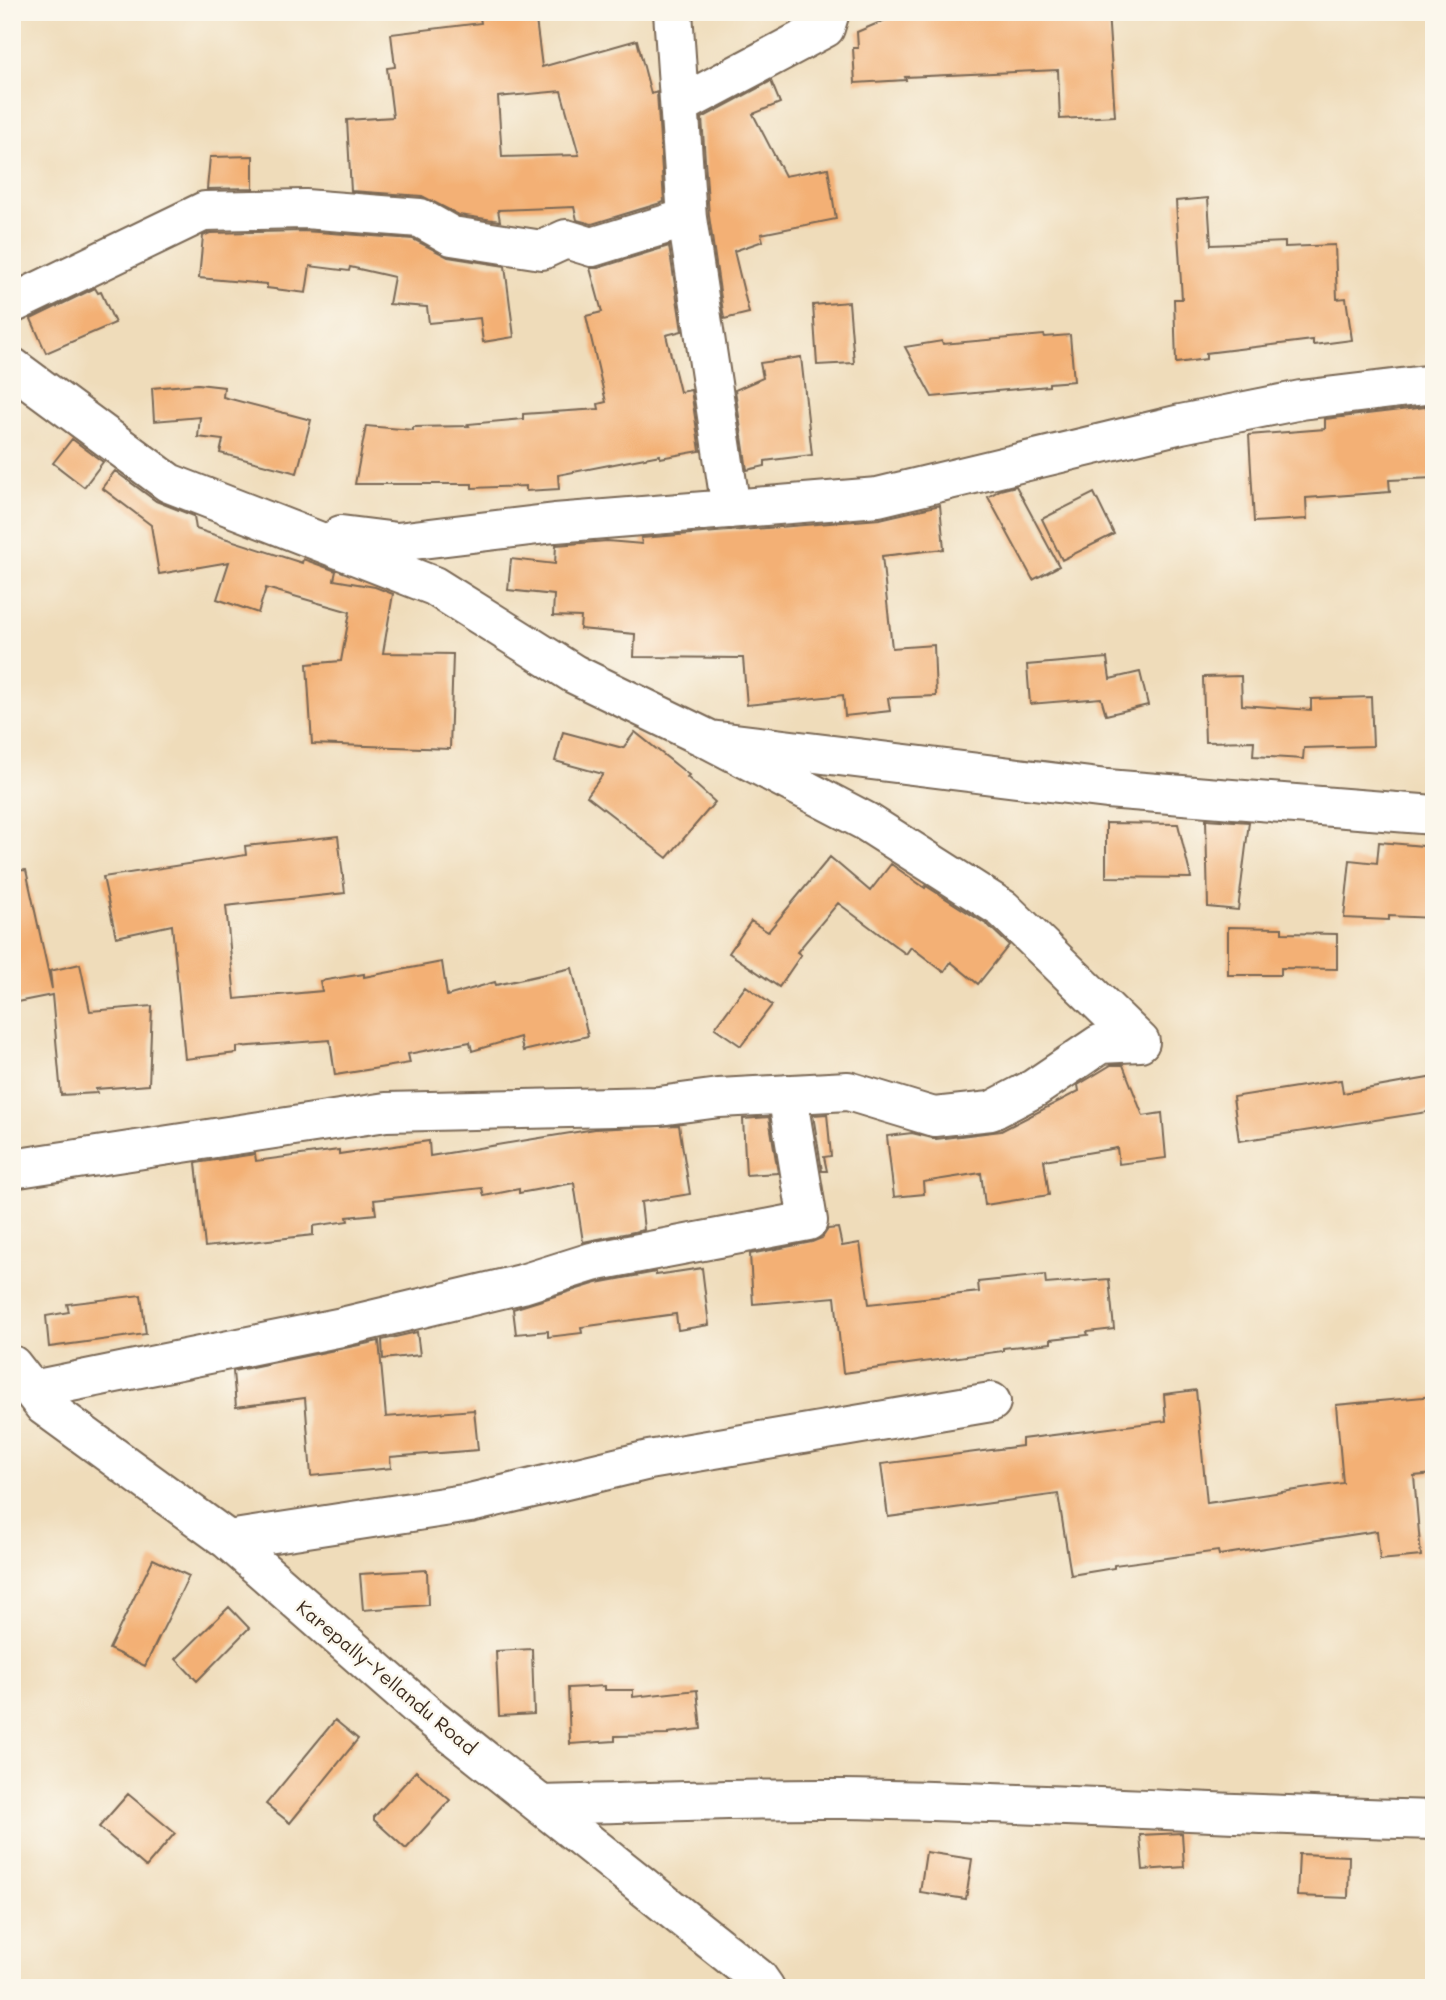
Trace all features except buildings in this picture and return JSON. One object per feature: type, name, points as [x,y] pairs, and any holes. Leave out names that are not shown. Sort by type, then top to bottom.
[{"type":"street","points":[[673,12],[687,218],[731,509]]},
{"type":"street","points":[[680,105],[825,28],[830,12]]},
{"type":"street","points":[[12,304],[205,211],[305,209],[420,218],[452,236],[542,250],[566,239],[592,247],[687,218]]},
{"type":"street","points":[[12,367],[169,483],[434,586],[574,674],[710,740],[864,821],[1003,909],[1140,1042],[1100,1044],[1035,1088],[991,1111],[934,1117],[848,1091],[719,1098],[659,1105],[386,1112],[12,1169]]},
{"type":"street","points":[[290,529],[397,542],[555,523],[878,497],[1181,424],[1288,402],[1434,384]]},
{"type":"street","points":[[710,740],[1107,789],[1434,815]]},
{"type":"street","points":[[22,1377],[342,1327],[522,1284],[604,1259],[808,1220],[787,1094]]},
{"type":"street","name":"Karepally-Yellandu Road","points":[[22,1377],[44,1406],[228,1541],[424,1711],[747,1970],[765,1988]]},
{"type":"street","points":[[228,1541],[470,1503],[649,1460],[991,1402]]},
{"type":"street","points":[[541,1805],[839,1799],[1104,1806],[1434,1820]]}]
